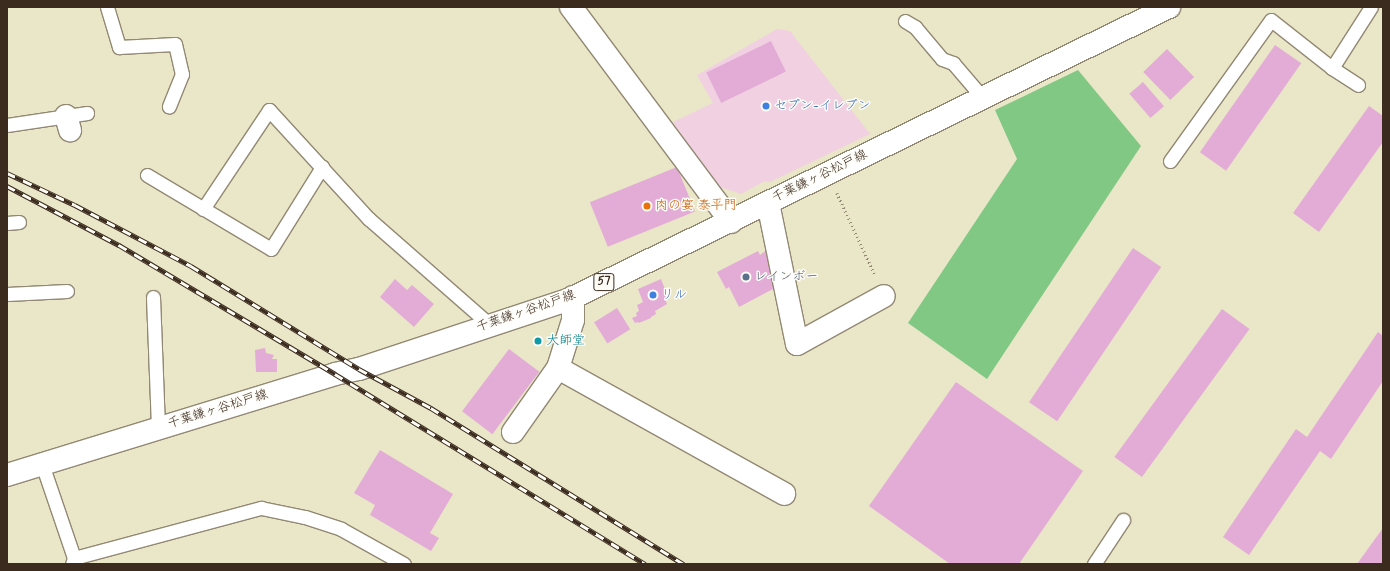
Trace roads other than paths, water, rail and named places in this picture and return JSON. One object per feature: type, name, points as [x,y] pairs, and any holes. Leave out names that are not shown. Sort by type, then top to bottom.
[{"type":"main road","points":[[571,7],[731,222]]},
{"type":"main road","name":"千葉鎌ヶ谷松戸線","points":[[7,475],[335,374],[359,369],[572,298],[731,222],[1169,7]]},
{"type":"main road","points":[[768,203],[797,344],[884,296]]},
{"type":"main road","points":[[513,432],[558,368],[573,320],[572,298]]},
{"type":"main road","points":[[558,368],[784,494]]},
{"type":"lane","points":[[107,7],[119,47],[175,44],[182,74],[169,107]]},
{"type":"lane","points":[[1332,68],[1371,7]]},
{"type":"lane","points":[[1170,161],[1271,20],[1332,68],[1358,85]]},
{"type":"lane","points":[[905,21],[915,27],[942,60],[953,63],[983,98]]},
{"type":"lane","points":[[203,209],[269,110],[369,219],[490,325]]},
{"type":"lane","points":[[7,125],[74,120]]},
{"type":"lane","points":[[147,176],[271,249],[322,167]]},
{"type":"lane","points":[[7,294],[67,291]]},
{"type":"lane","points":[[153,297],[158,428]]},
{"type":"lane","points":[[42,464],[73,561],[260,508],[304,517],[341,528],[404,564]]},
{"type":"lane","points":[[1094,564],[1123,520]]},
{"type":"railway","points":[[7,173],[75,205],[191,266],[359,369],[431,408],[684,564]]},
{"type":"railway","points":[[7,186],[119,245],[335,374],[645,564]]},
{"type":"place","name":"セブン-イレブン","points":[[766,106]]},
{"type":"place","name":"肉の宴 泰平門","points":[[647,206]]},
{"type":"place","name":"レインボー","points":[[746,277]]},
{"type":"place","name":"リル","points":[[653,295]]},
{"type":"place","name":"大師堂","points":[[538,341]]}]
